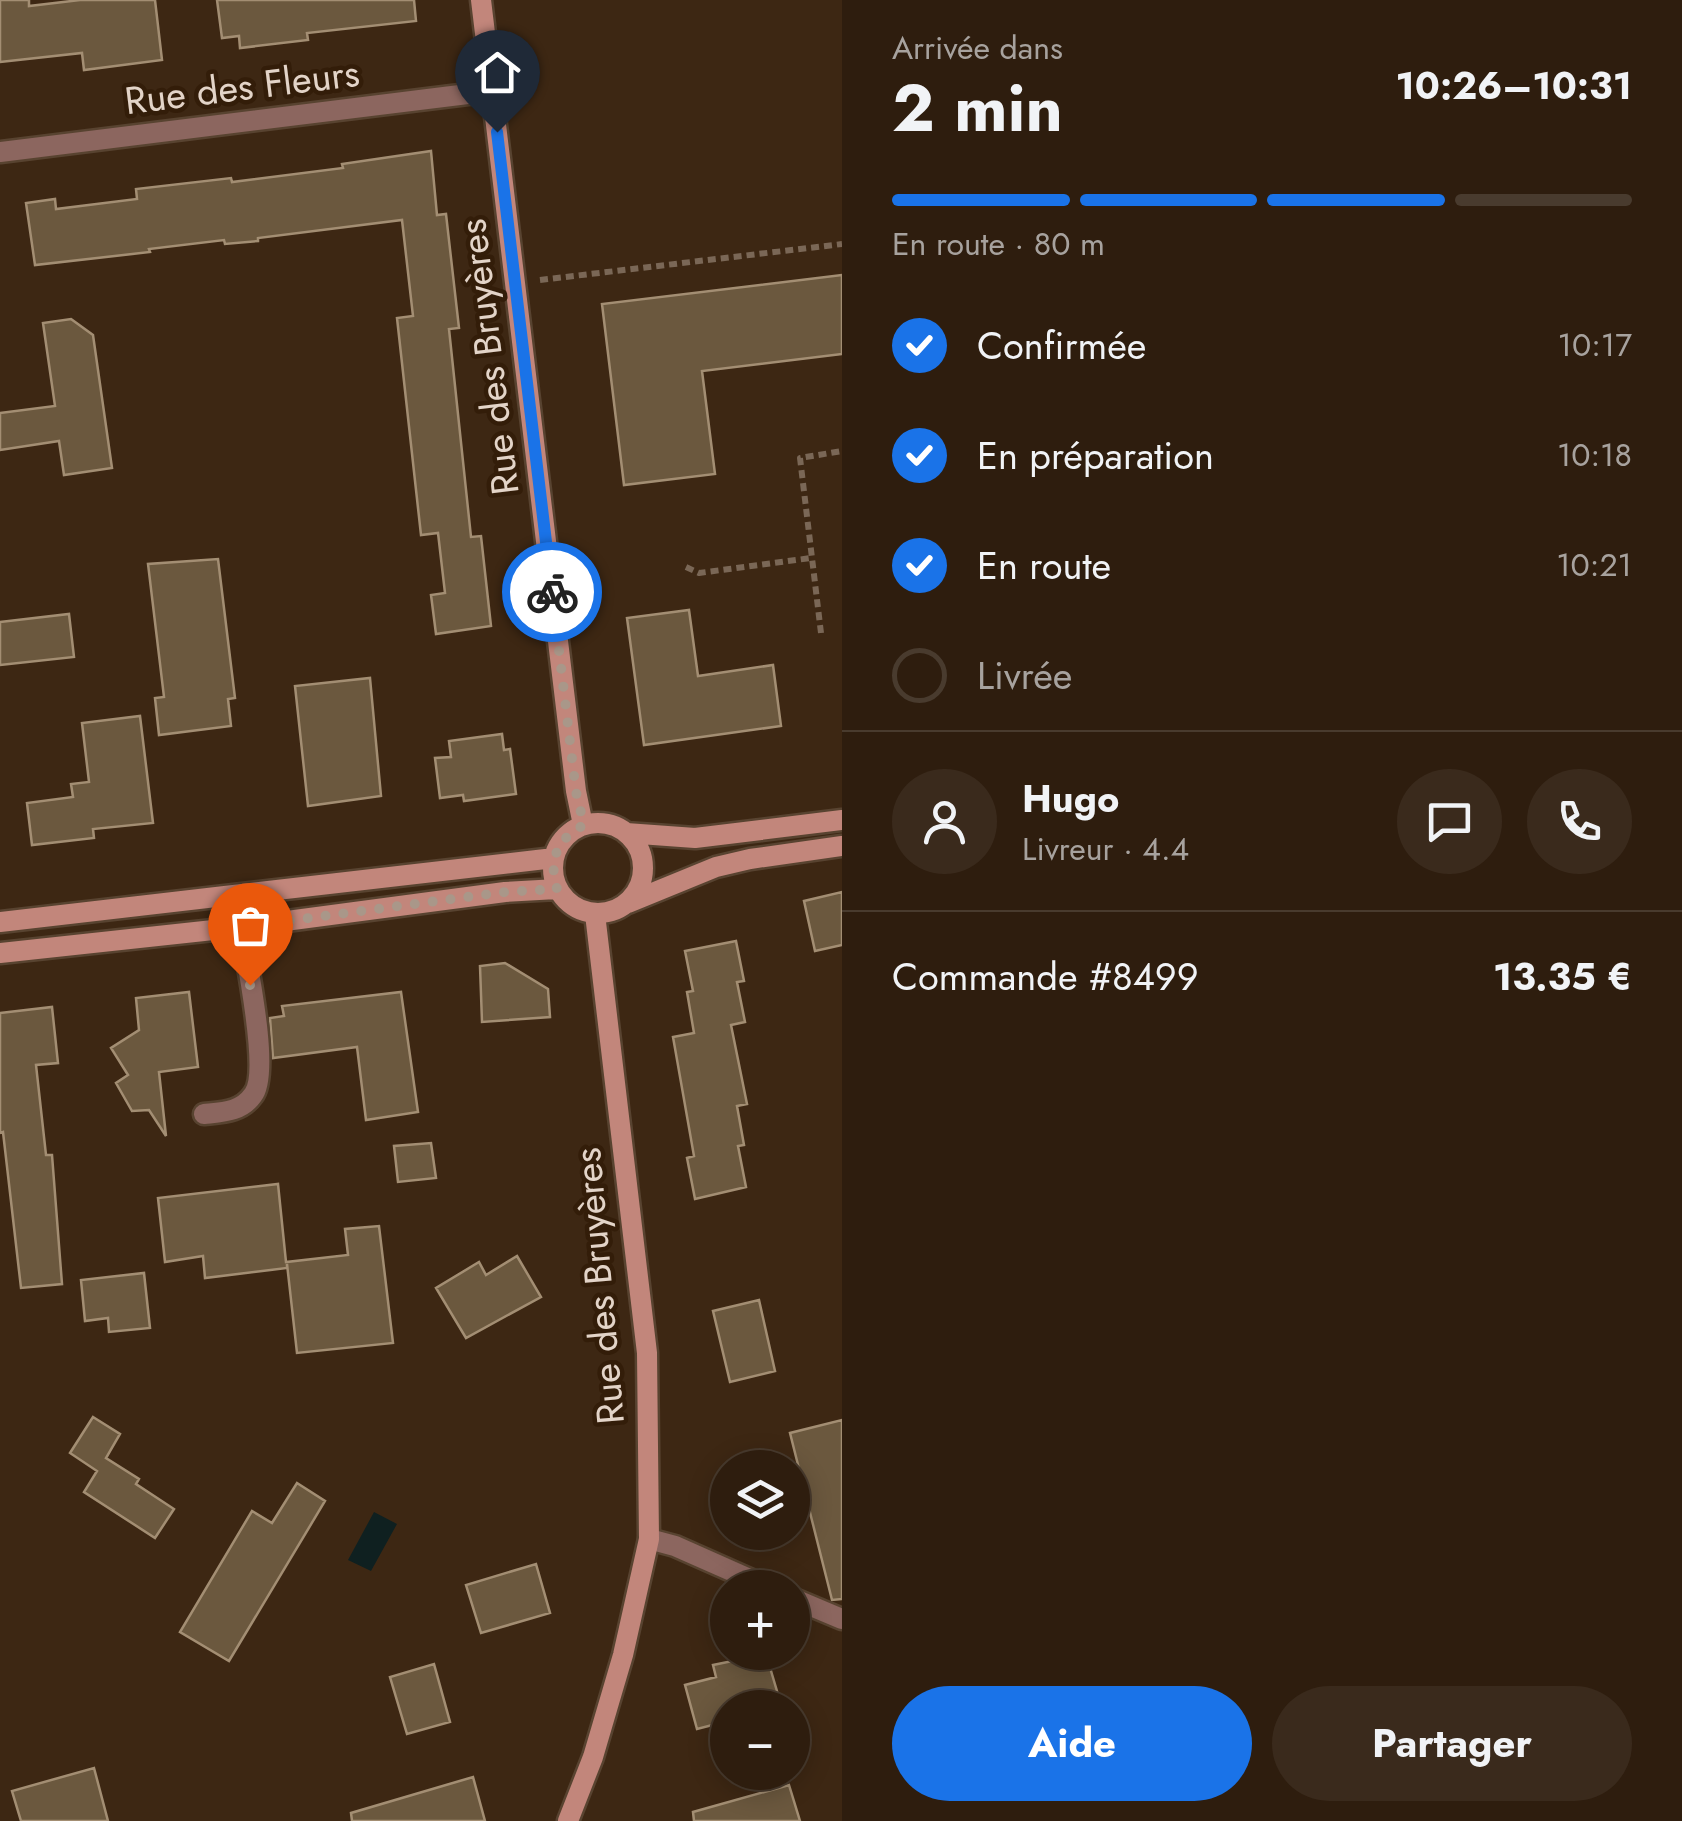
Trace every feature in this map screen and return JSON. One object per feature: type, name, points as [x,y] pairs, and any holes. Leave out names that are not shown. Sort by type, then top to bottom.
[{"type":"street","name":"Rue des Bruyères","points":[[481,0],[576,792],[584,825]]},
{"type":"street","name":"Rue des Fleurs","points":[[0,152],[492,91]]},
{"type":"street","points":[[842,820],[695,838],[626,833],[599,823],[584,825],[559,844],[552,874],[566,902],[595,914],[612,912],[716,867],[842,846]]},
{"type":"street","points":[[626,833],[637,845],[643,876],[638,891],[626,904]]},
{"type":"street","points":[[0,922],[554,858]]},
{"type":"street","points":[[0,953],[557,889]]},
{"type":"street","name":"Rue des Bruyères","points":[[568,1821],[623,1655],[649,1538],[647,1353],[595,914]]},
{"type":"street","points":[[204,1114],[230,1112],[244,1105],[261,1080],[241,927]]},
{"type":"street","points":[[649,1538],[729,1570]]},
{"type":"street","points":[[810,1606],[842,1619]]},
{"type":"path","points":[[516,283],[842,244]]},
{"type":"path","points":[[820,633],[800,458],[842,451]]},
{"type":"path","points":[[686,567],[700,573],[811,558]]},
{"type":"shaded area","points":[[374,1512],[397,1524],[371,1571],[348,1560]]},
{"type":"building","points":[[0,0],[29,0],[29,6],[80,0],[155,0],[162,60],[84,70],[82,53],[0,62]]},
{"type":"building","points":[[217,0],[414,0],[416,21],[307,33],[308,40],[240,48],[239,36],[222,38]]},
{"type":"building","points":[[431,151],[437,215],[446,214],[459,328],[449,329],[471,537],[481,536],[491,626],[436,634],[431,595],[445,593],[438,533],[421,535],[397,318],[413,316],[402,220],[258,241],[225,244],[224,240],[35,265],[26,203],[55,199],[56,209],[137,199],[136,189],[343,168],[342,164]]},
{"type":"building","points":[[842,275],[842,354],[702,371],[715,474],[624,485],[602,304]]},
{"type":"building","points":[[71,319],[93,335],[112,468],[64,475],[59,441],[0,450],[0,413],[55,406],[43,323]]},
{"type":"building","points":[[218,559],[235,698],[228,699],[231,726],[159,735],[155,698],[164,697],[148,564]]},
{"type":"building","points":[[689,610],[698,676],[773,665],[781,726],[644,745],[627,618]]},
{"type":"building","points":[[69,614],[74,657],[0,665],[0,622]]},
{"type":"building","points":[[370,678],[381,796],[308,806],[295,686]]},
{"type":"building","points":[[140,716],[153,823],[93,829],[94,838],[32,845],[27,803],[73,797],[71,784],[89,782],[82,723]]},
{"type":"building","points":[[502,734],[504,750],[510,749],[516,794],[464,801],[463,795],[440,798],[435,758],[451,757],[449,741]]},
{"type":"building","points":[[842,892],[842,945],[815,951],[804,901]]},
{"type":"building","points":[[736,941],[744,981],[737,982],[745,1022],[731,1025],[747,1104],[737,1106],[744,1145],[738,1146],[746,1187],[695,1199],[687,1158],[694,1156],[673,1037],[694,1033],[687,992],[693,991],[685,951]]},
{"type":"building","points":[[505,963],[548,989],[550,1017],[482,1022],[480,966]]},
{"type":"building","points":[[189,992],[198,1067],[159,1072],[166,1136],[149,1110],[132,1111],[116,1083],[128,1075],[111,1048],[139,1030],[136,998]]},
{"type":"building","points":[[401,992],[418,1112],[366,1120],[357,1047],[273,1058],[270,1018],[284,1016],[282,1006]]},
{"type":"building","points":[[52,1007],[58,1063],[36,1065],[46,1155],[52,1155],[62,1284],[21,1288],[3,1132],[0,1133],[0,1013]]},
{"type":"building","points":[[431,1143],[436,1178],[398,1182],[394,1146]]},
{"type":"building","points":[[278,1184],[286,1262],[348,1255],[345,1229],[379,1226],[393,1343],[297,1353],[287,1264],[287,1268],[205,1278],[203,1256],[165,1262],[158,1198]]},
{"type":"building","points":[[517,1256],[541,1297],[466,1338],[436,1288],[479,1262],[486,1275]]},
{"type":"building","points":[[144,1273],[150,1328],[109,1332],[108,1318],[85,1321],[81,1280]]},
{"type":"building","points":[[759,1300],[775,1371],[730,1382],[713,1311]]},
{"type":"building","points":[[93,1417],[120,1434],[106,1458],[174,1509],[155,1538],[84,1492],[97,1471],[70,1453]]},
{"type":"building","points":[[842,1420],[842,1599],[832,1600],[810,1513],[810,1450],[794,1450],[790,1433]]},
{"type":"building","points":[[297,1483],[325,1501],[229,1661],[180,1632],[252,1511],[272,1523]]},
{"type":"building","points":[[536,1564],[550,1613],[481,1633],[466,1585]]},
{"type":"building","points":[[434,1664],[450,1722],[407,1734],[390,1677]]},
{"type":"building","points":[[714,1670],[771,1670],[777,1690],[710,1690],[710,1726],[697,1729],[685,1685],[716,1677]]},
{"type":"building","points":[[94,1768],[108,1821],[21,1821],[12,1791]]},
{"type":"building","points":[[473,1777],[485,1821],[352,1821],[351,1813]]},
{"type":"building","points":[[771,1790],[791,1790],[800,1821],[694,1821],[693,1812]]},
{"type":"way so far","points":[[250,985],[241,927],[505,892],[557,889],[552,874],[559,844],[584,825],[576,792],[552,592]]},
{"type":"route","points":[[497,132],[552,592]]}]
